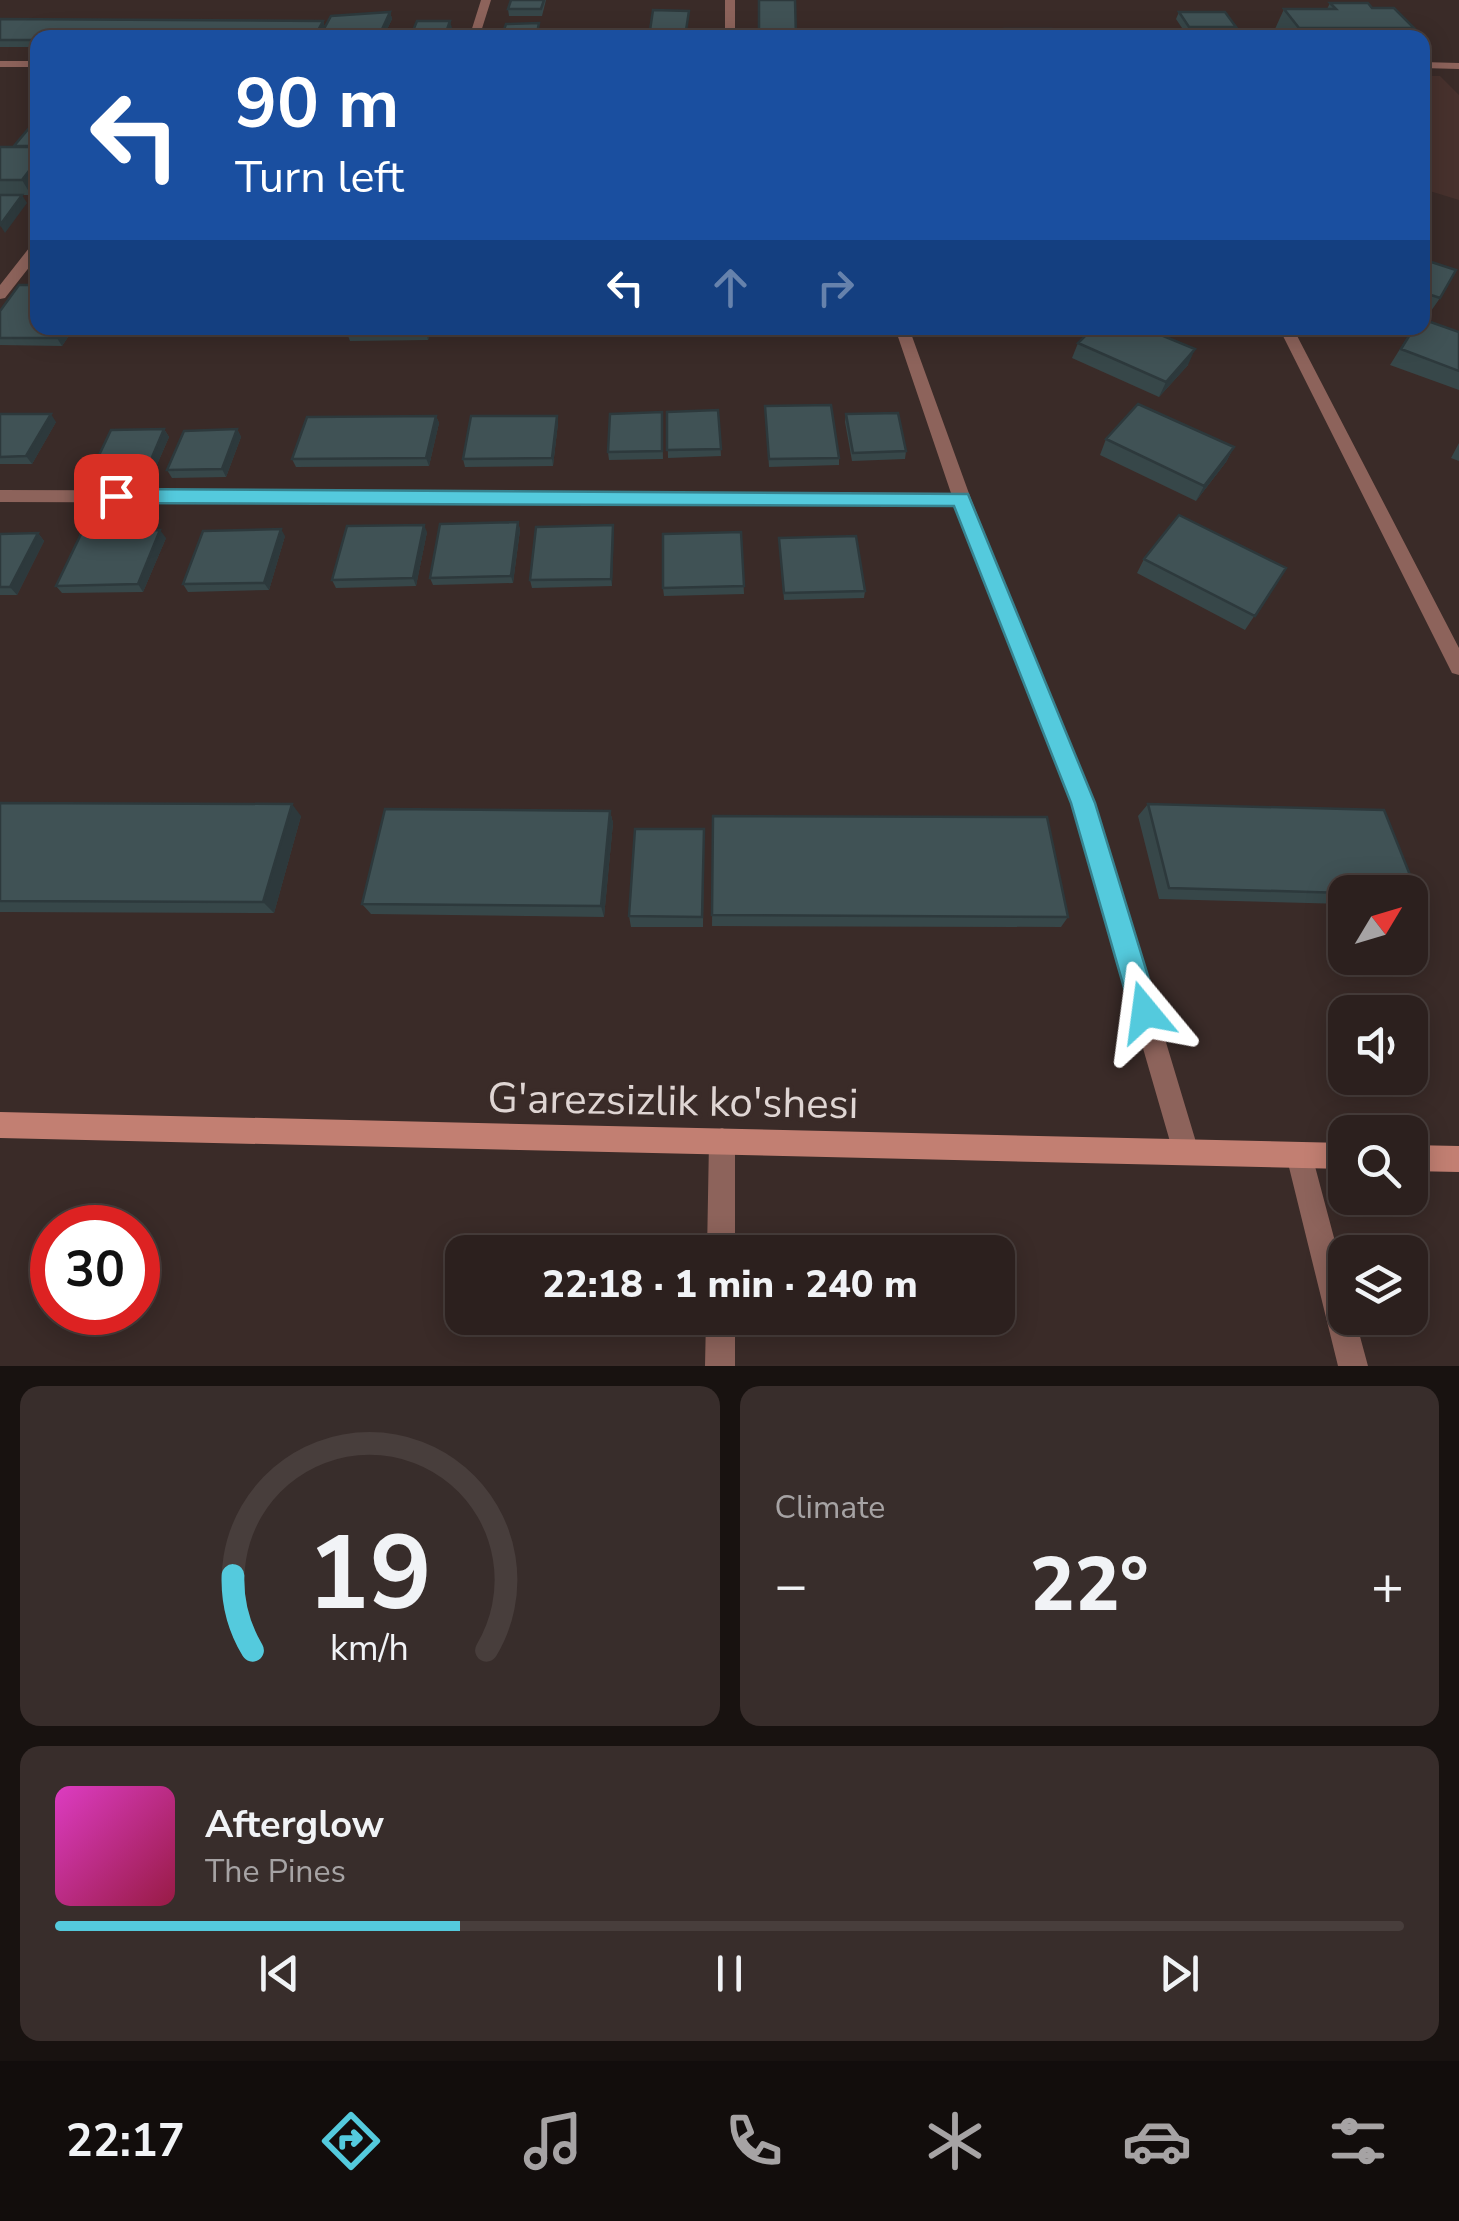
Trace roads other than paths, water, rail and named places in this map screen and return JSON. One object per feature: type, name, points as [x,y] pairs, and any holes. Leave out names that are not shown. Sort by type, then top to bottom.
[{"type":"street","points":[[477,30],[486,0]]},
{"type":"street","points":[[730,0],[730,30]]},
{"type":"street","points":[[0,64],[30,64]]},
{"type":"street","points":[[1430,66],[1459,66]]},
{"type":"street","points":[[0,295],[30,256]]},
{"type":"street","points":[[13,278],[30,278]]},
{"type":"street","points":[[904,335],[962,499],[1083,803],[1186,1152]]},
{"type":"street","points":[[1290,335],[1459,668]]},
{"type":"street","points":[[0,496],[962,499]]},
{"type":"street","name":"G'arezsizlik ko'shesi","points":[[0,1125],[1328,1156]]},
{"type":"street","points":[[721,1235],[722,1141]]},
{"type":"street","points":[[1299,1155],[1353,1366]]},
{"type":"street","points":[[1428,1158],[1459,1158]]},
{"type":"street","points":[[720,1366],[721,1335]]}]
